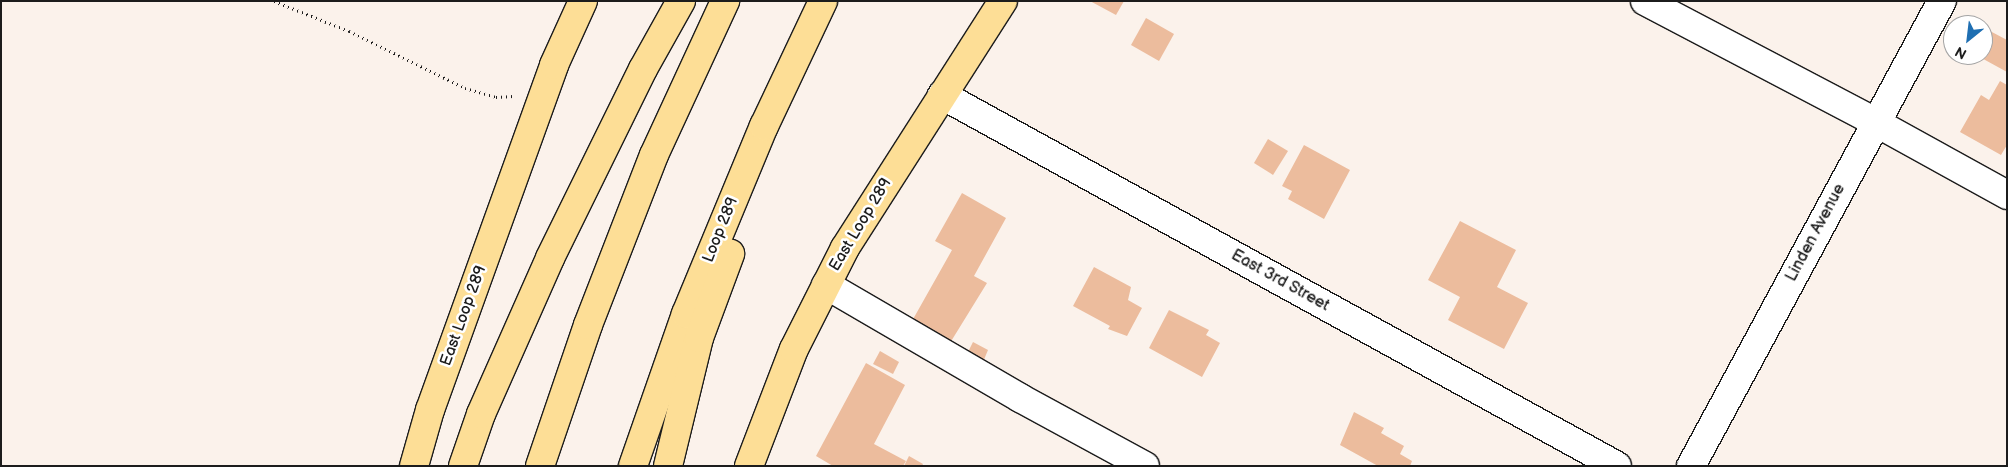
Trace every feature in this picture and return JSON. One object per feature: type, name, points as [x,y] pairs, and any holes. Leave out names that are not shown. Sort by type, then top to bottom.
[{"type":"main road","name":"East Loop 289","points":[[414,466],[434,401],[543,96],[583,1]]},
{"type":"main road","points":[[463,466],[482,414],[550,258],[643,69],[681,1]]},
{"type":"main road","points":[[540,466],[588,325],[654,155],[725,1]]},
{"type":"main road","name":"Loop 289","points":[[633,466],[686,314],[764,126],[823,1]]},
{"type":"main road","points":[[668,466],[699,338],[777,123],[828,1]]},
{"type":"main road","name":"East Loop 289","points":[[749,466],[794,349],[845,248],[1004,1]]},
{"type":"street","points":[[1645,1],[1875,122],[2007,195]]},
{"type":"street","name":"Linden Avenue","points":[[1691,466],[1942,1]]},
{"type":"street","name":"East 3rd Street","points":[[942,95],[1617,466]]},
{"type":"street","points":[[826,285],[1012,394],[1145,466]]},
{"type":"path","points":[[274,1],[349,31],[465,88],[496,97],[543,96]]},
{"type":"building","points":[[1090,1],[1124,1],[1116,15]]},
{"type":"building","points":[[1146,18],[1174,34],[1159,61],[1131,45]]},
{"type":"building","points":[[1993,33],[2007,40],[2007,72],[1993,64]]},
{"type":"building","points":[[2000,81],[2007,85],[2007,145],[2001,155],[1960,132],[1981,95],[1989,100]]},
{"type":"building","points":[[1268,139],[1288,151],[1273,175],[1254,163]]},
{"type":"building","points":[[1304,145],[1350,170],[1324,219],[1288,199],[1292,191],[1282,186]]},
{"type":"building","points":[[962,193],[1006,218],[974,276],[987,283],[950,343],[912,321],[952,250],[935,241]]},
{"type":"building","points":[[1460,221],[1516,250],[1497,287],[1528,303],[1504,349],[1448,320],[1460,297],[1428,280]]},
{"type":"building","points":[[1094,267],[1131,287],[1128,300],[1142,308],[1127,336],[1108,329],[1110,326],[1073,306]]},
{"type":"building","points":[[1169,310],[1209,330],[1206,335],[1220,343],[1202,377],[1149,348]]},
{"type":"building","points":[[973,342],[988,350],[983,362],[967,354]]},
{"type":"building","points":[[880,351],[899,362],[893,374],[873,364]]},
{"type":"building","points":[[866,363],[905,385],[874,444],[906,461],[903,466],[833,466],[816,456]]},
{"type":"building","points":[[1354,412],[1384,428],[1381,433],[1404,446],[1400,454],[1412,461],[1410,466],[1378,466],[1340,445]]},
{"type":"building","points":[[909,456],[923,464],[922,466],[904,466]]}]
